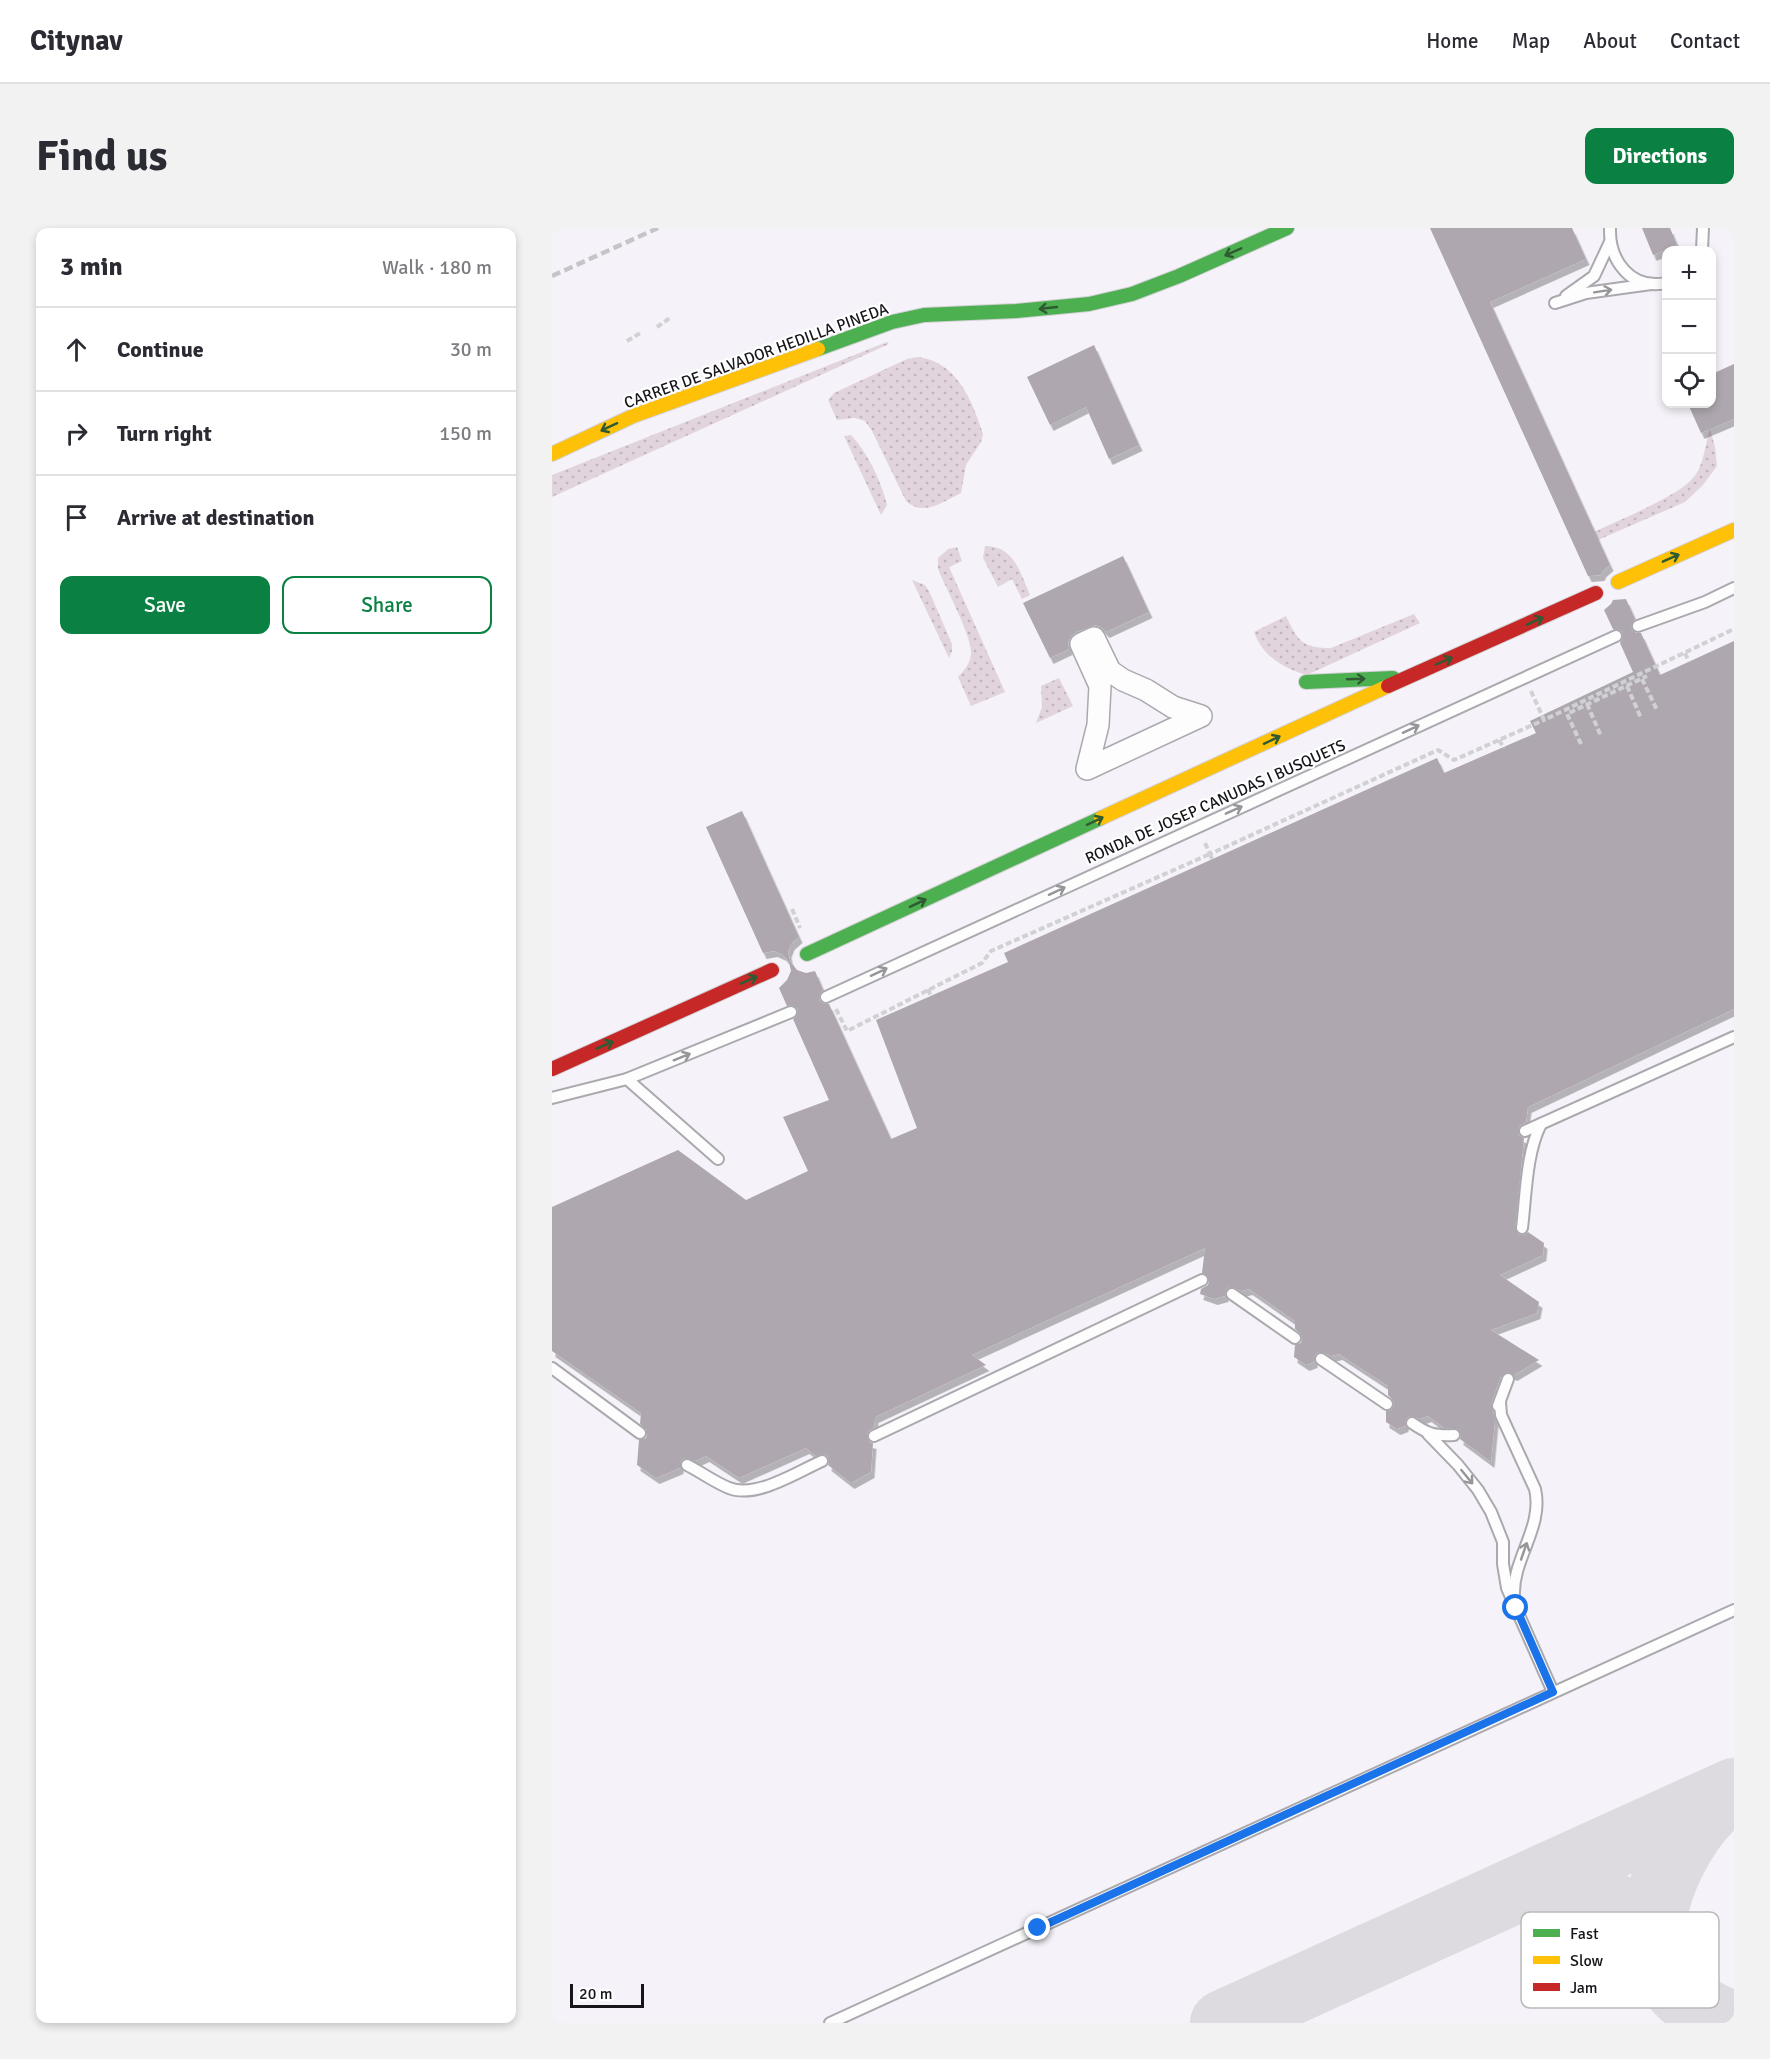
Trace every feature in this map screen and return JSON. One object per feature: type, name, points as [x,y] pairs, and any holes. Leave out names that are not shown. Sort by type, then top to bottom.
[{"type":"main road","name":"CARRER DE SALVADOR HEDILLA PINEDA","points":[[552,454],[633,416],[892,322],[924,315],[1016,311],[1089,304],[1132,294],[1179,276],[1287,228]]},
{"type":"main road","points":[[1618,582],[1734,530]]},
{"type":"main road","name":"RONDA DE JOSEP CANUDAS I BUSQUETS","points":[[807,954],[1407,677],[1596,593]]},
{"type":"main road","points":[[1306,681],[1407,677]]},
{"type":"main road","points":[[552,1069],[772,970]]},
{"type":"street","points":[[1095,638],[1110,671],[1173,707],[1201,716],[1087,769],[1098,725],[1100,686],[1081,644],[1095,638]]},
{"type":"lane","points":[[1610,228],[1610,242],[1614,257],[1623,270],[1636,279],[1651,284]]},
{"type":"lane","points":[[1703,246],[1705,228]]},
{"type":"lane","points":[[1610,242],[1594,276],[1555,303],[1586,293],[1662,283]]},
{"type":"lane","points":[[1638,626],[1734,588]]},
{"type":"lane","name":"RONDA DE JOSEP CANUDAS I BUSQUETS","points":[[826,997],[1616,636]]},
{"type":"lane","points":[[552,1098],[627,1079],[791,1012]]},
{"type":"lane","points":[[1525,1131],[1734,1038]]},
{"type":"lane","points":[[627,1079],[718,1159]]},
{"type":"lane","points":[[1522,1228],[1531,1152],[1534,1136],[1540,1124]]},
{"type":"lane","points":[[874,1436],[1189,1286],[1202,1283]]},
{"type":"lane","points":[[1232,1294],[1295,1338]]},
{"type":"lane","points":[[1321,1359],[1387,1404]]},
{"type":"lane","points":[[552,1368],[640,1433]]},
{"type":"lane","points":[[1508,1378],[1498,1406],[1538,1499],[1535,1519],[1514,1584],[1516,1608]]},
{"type":"lane","points":[[1412,1423],[1428,1434],[1458,1465],[1478,1490],[1491,1512],[1503,1542],[1504,1576],[1553,1692]]},
{"type":"lane","points":[[1428,1434],[1454,1435]]},
{"type":"lane","points":[[687,1465],[730,1488],[746,1491],[762,1488],[822,1461]]},
{"type":"lane","points":[[830,2023],[1734,1610]]},
{"type":"path","points":[[657,327],[671,317]]},
{"type":"path","points":[[627,341],[642,332]]},
{"type":"path","points":[[1526,678],[1544,720],[1734,629]]},
{"type":"path","points":[[1685,653],[1689,662]]},
{"type":"path","points":[[1581,744],[1567,714],[1647,676]]},
{"type":"path","points":[[1642,679],[1657,710]]},
{"type":"path","points":[[1627,686],[1641,718]]},
{"type":"path","points":[[1587,704],[1601,736]]},
{"type":"path","points":[[1500,740],[1504,748]]},
{"type":"path","points":[[928,989],[931,996]]},
{"type":"shaded area","points":[[887,342],[889,344],[552,497],[552,475]]},
{"type":"shaded area","points":[[918,357],[932,360],[953,375],[968,396],[983,434],[981,442],[966,465],[961,493],[940,504],[926,508],[913,506],[906,501],[865,421],[855,418],[837,420],[828,400],[834,393],[907,359]]},
{"type":"shaded area","points":[[1710,429],[1717,466],[1703,485],[1685,502],[1598,540],[1594,532],[1674,493],[1693,478],[1702,461]]},
{"type":"shaded area","points":[[851,435],[868,459],[881,486],[887,505],[881,515],[844,436]]},
{"type":"shaded area","points":[[985,546],[1003,550],[1009,555],[1019,569],[1030,595],[1022,599],[1012,579],[998,587],[983,558]]},
{"type":"shaded area","points":[[957,547],[962,561],[949,567],[1005,692],[971,706],[958,677],[970,660],[970,645],[938,569],[938,558],[948,549]]},
{"type":"shaded area","points":[[912,580],[925,585],[929,591],[952,644],[949,658]]},
{"type":"shaded area","points":[[1414,614],[1420,623],[1307,675],[1274,660],[1262,648],[1254,632],[1286,616],[1294,632],[1302,641],[1313,647],[1331,648]]},
{"type":"shaded area","points":[[1059,678],[1073,706],[1036,723],[1042,707],[1041,686]]},
{"type":"building","points":[[1430,228],[1572,228],[1586,259],[1490,302],[1610,565],[1601,575],[1588,576]]},
{"type":"building","points":[[1642,228],[1670,228],[1677,245],[1662,246],[1662,251],[1653,255]]},
{"type":"building","points":[[1094,345],[1139,445],[1109,459],[1086,407],[1050,425],[1027,377]]},
{"type":"building","points":[[1734,364],[1734,419],[1701,433],[1690,408],[1716,408],[1716,372]]},
{"type":"building","points":[[1123,556],[1149,612],[1106,632],[1095,625],[1076,632],[1068,642],[1069,649],[1050,658],[1023,603]]},
{"type":"building","points":[[1626,599],[1635,619],[1631,624],[1631,629],[1636,633],[1641,633],[1660,675],[1734,641],[1734,1009],[1528,1107],[1526,1122],[1519,1126],[1518,1130],[1518,1135],[1524,1138],[1515,1228],[1518,1234],[1524,1235],[1528,1232],[1544,1243],[1543,1255],[1500,1275],[1539,1302],[1537,1313],[1491,1330],[1539,1360],[1514,1375],[1507,1372],[1501,1376],[1491,1404],[1495,1420],[1491,1462],[1460,1439],[1461,1434],[1458,1429],[1444,1428],[1428,1416],[1420,1419],[1409,1416],[1405,1426],[1397,1429],[1386,1422],[1386,1411],[1391,1410],[1394,1405],[1388,1395],[1388,1386],[1339,1354],[1331,1356],[1318,1352],[1314,1362],[1306,1365],[1294,1357],[1295,1345],[1301,1343],[1302,1338],[1295,1329],[1295,1321],[1249,1289],[1241,1291],[1229,1287],[1225,1296],[1214,1299],[1200,1294],[1201,1289],[1208,1285],[1209,1281],[1208,1276],[1202,1273],[1205,1248],[972,1355],[986,1365],[875,1417],[874,1427],[868,1431],[867,1436],[869,1442],[873,1443],[871,1472],[851,1483],[828,1465],[827,1455],[816,1456],[806,1448],[739,1478],[706,1456],[695,1461],[684,1458],[680,1462],[680,1468],[656,1478],[637,1465],[639,1440],[646,1438],[647,1433],[647,1430],[640,1424],[641,1413],[552,1351],[552,1207],[678,1150],[746,1200],[808,1171],[783,1117],[829,1100],[793,1019],[797,1016],[798,1009],[793,1005],[787,1006],[779,988],[787,980],[791,971],[789,962],[783,955],[774,951],[763,953],[706,827],[742,811],[799,937],[791,944],[788,952],[790,961],[797,970],[806,973],[815,971],[823,990],[819,1000],[829,1004],[891,1139],[917,1128],[876,1020],[1008,962],[1004,953],[1437,758],[1444,773],[1536,733],[1530,721],[1633,672],[1620,643],[1623,632],[1613,629],[1604,610],[1613,600]]},
{"type":"taxiway","points":[[1223,2023],[1734,1791]]},
{"type":"taxiway","points":[[1656,1912],[1665,1879],[1684,1841],[1696,1824],[1722,1797]]},
{"type":"taxiway","points":[[1514,1891],[1531,1888],[1566,1889],[1599,1899],[1622,1912]]},
{"type":"taxiway","points":[[1700,2008],[1729,2023]]},
{"type":"railway","points":[[552,276],[658,228]]},
{"type":"traffic: fast","points":[[818,349],[892,322],[924,315],[1016,311],[1089,304],[1132,294],[1179,276],[1287,228]]},
{"type":"traffic: fast","points":[[1306,682],[1393,678]]},
{"type":"traffic: fast","points":[[807,954],[1101,818]]},
{"type":"traffic: slow","points":[[552,454],[633,416],[818,349]]},
{"type":"traffic: slow","points":[[1618,582],[1734,530]]},
{"type":"traffic: slow","points":[[1101,818],[1388,686]]},
{"type":"traffic: jam","points":[[1388,686],[1596,593]]},
{"type":"traffic: jam","points":[[552,1069],[772,970]]},
{"type":"route","points":[[1038,1928],[1553,1692],[1516,1608]]}]
